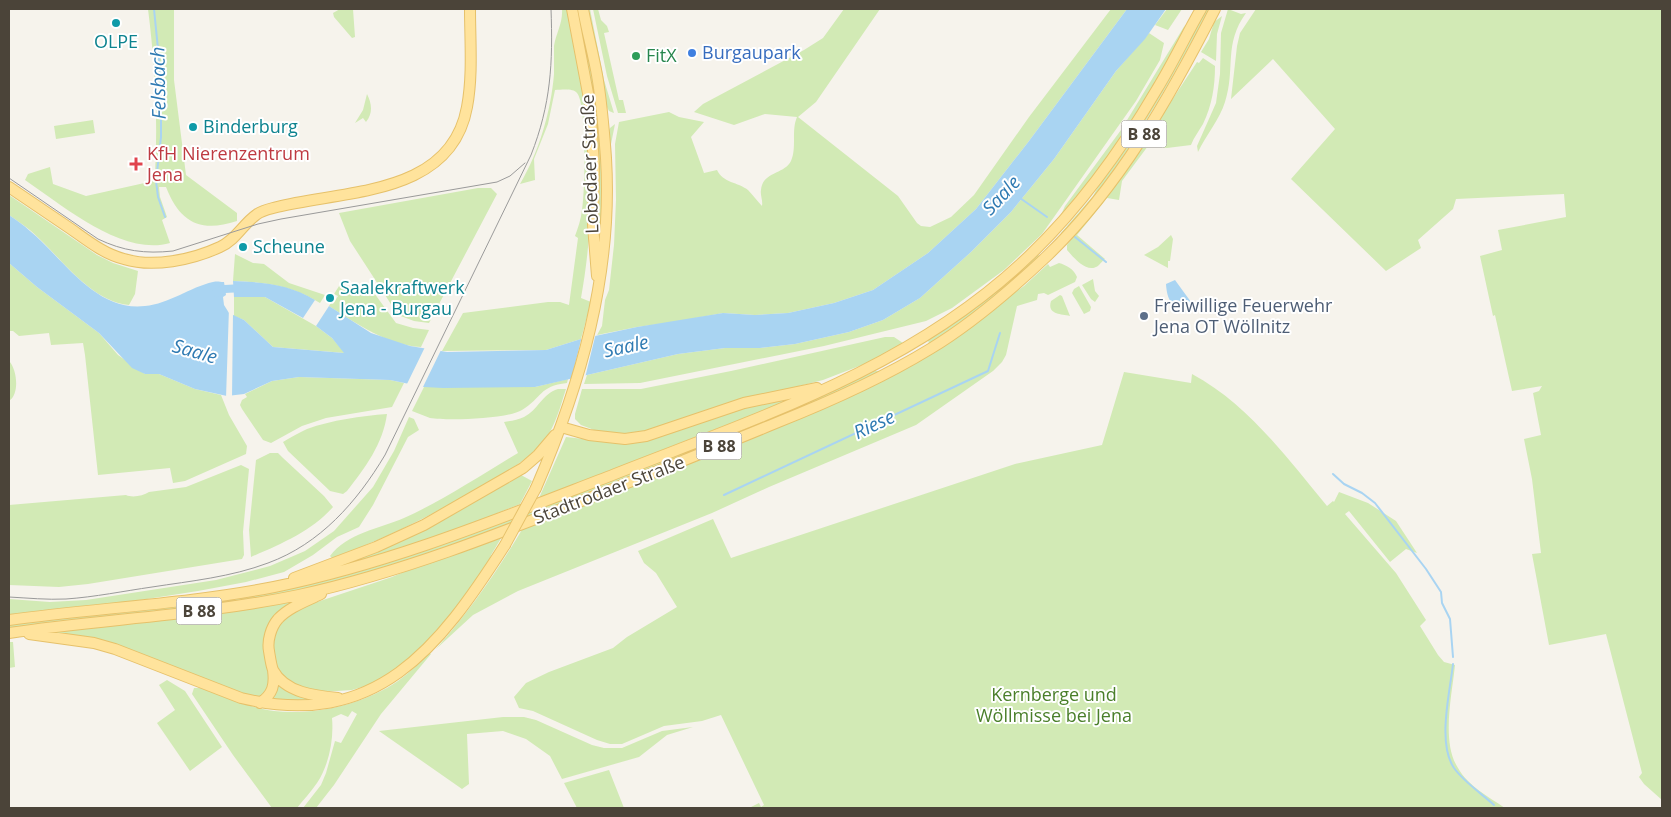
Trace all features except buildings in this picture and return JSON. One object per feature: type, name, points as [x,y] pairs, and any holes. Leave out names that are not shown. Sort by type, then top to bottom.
[{"type":"main road","points":[[9,187],[110,254],[136,262],[160,263],[175,261],[220,247],[234,238],[257,214],[264,210],[373,189],[404,180],[422,172],[441,158],[463,125],[470,90],[470,9]]},
{"type":"main road","name":"Lobedaer Straße","points":[[572,9],[586,76],[591,118],[594,165],[592,225],[598,290]]},
{"type":"main road","name":"Lobedaer Straße","points":[[11,632],[94,643],[141,658],[240,698],[260,703],[290,706],[306,706],[347,699],[374,689],[390,680],[429,648],[470,598],[505,545],[536,488],[571,400],[594,311],[602,271],[605,234],[606,160],[597,76],[583,9]]},
{"type":"main road","name":"Stadtrodaer Straße","points":[[9,620],[165,603],[270,588],[384,560],[440,541],[724,431],[835,385],[894,355],[959,314],[990,291],[1032,254],[1078,202],[1131,131],[1158,88],[1201,9]]},
{"type":"main road","name":"Stadtrodaer Straße","points":[[11,632],[221,608],[296,595],[341,584],[466,544],[547,514],[859,388],[930,349],[959,330],[1006,293],[1050,253],[1078,224],[1107,188],[1156,115],[1215,9]]},
{"type":"main road","points":[[270,588],[376,547],[424,525],[523,468],[538,455],[561,427],[589,435],[625,439],[646,436],[744,403],[835,385]]},
{"type":"main road","points":[[260,703],[269,697],[275,681],[268,647],[274,624],[286,612],[341,584]]},
{"type":"main road","points":[[273,670],[286,684],[298,690],[310,694],[347,699]]},
{"type":"green space","points":[[148,9],[174,9],[174,80],[186,175],[237,213],[237,221],[224,224],[213,226],[193,222],[178,209],[166,187],[159,187],[160,197],[167,217],[162,220],[170,243],[152,245],[133,243],[113,236],[75,215],[25,180],[28,174],[50,167],[53,184],[86,196],[149,182],[155,175],[155,92]]},
{"type":"green space","points":[[340,9],[353,9],[355,37],[352,38],[334,17],[333,13]]},
{"type":"green space","points":[[562,9],[568,9],[582,71],[590,143],[590,221],[581,298],[591,302],[581,339],[546,350],[442,351],[463,313],[548,302],[560,302],[569,305],[578,238],[575,236],[582,213],[584,186],[584,130],[580,100],[575,91],[555,90],[548,124],[534,159],[535,180],[520,184],[533,159],[547,117],[554,74],[554,46]]},
{"type":"green space","points":[[576,9],[579,9],[599,116],[602,184],[600,236],[598,240],[599,167],[596,119],[589,71]]},
{"type":"green space","points":[[587,9],[590,9],[604,80],[614,113],[609,111],[605,103]]},
{"type":"green space","points":[[593,9],[598,9],[601,20],[607,26],[609,32],[604,33],[619,100],[623,100],[626,113],[618,113],[607,76]]},
{"type":"green space","points":[[844,9],[880,9],[816,102],[798,117],[898,196],[917,223],[921,226],[930,227],[951,217],[974,195],[1029,117],[1111,9],[1127,9],[976,209],[928,253],[873,290],[834,303],[788,313],[755,315],[723,313],[597,335],[602,326],[605,300],[609,290],[614,245],[616,200],[615,144],[619,122],[669,112],[679,117],[704,122],[691,137],[704,173],[717,170],[727,180],[748,190],[762,206],[762,184],[769,176],[788,165],[793,156],[794,128],[797,117],[765,114],[734,125],[694,112],[703,104],[823,38]]},
{"type":"green space","points":[[1167,9],[1182,9],[1168,30],[1155,25]]},
{"type":"green space","points":[[1206,9],[1209,9],[1184,56],[1129,147],[1095,197],[1062,234],[1093,196],[1103,178],[1135,134],[1173,72]]},
{"type":"green space","points":[[1228,9],[1241,14],[1246,13],[1239,25],[1232,46],[1230,78],[1225,102],[1220,115],[1198,152],[1197,146],[1216,103],[1220,74],[1221,33]]},
{"type":"green space","points":[[1256,9],[1662,9],[1662,800],[1639,777],[1642,773],[1606,634],[1549,645],[1532,554],[1541,553],[1532,479],[1524,439],[1541,435],[1533,393],[1539,391],[1542,386],[1512,391],[1480,256],[1502,250],[1498,230],[1566,217],[1564,194],[1456,199],[1453,209],[1418,240],[1421,248],[1386,271],[1291,179],[1335,129],[1273,59],[1231,99],[1240,33]]},
{"type":"green space","points":[[1222,16],[1217,34],[1216,61],[1201,52],[1209,39],[1214,22]]},
{"type":"green space","points":[[1185,25],[1182,36],[1134,119],[1105,161],[1060,217],[1065,206],[1121,130]]},
{"type":"green space","points":[[1149,33],[1164,43],[1160,60],[1136,101],[1042,234],[1004,270],[952,308],[926,321],[824,346],[640,383],[584,384],[587,375],[678,354],[725,348],[760,348],[795,344],[849,332],[883,320],[920,298],[971,252],[1011,212],[1054,159],[1116,71]]},
{"type":"green space","points":[[1203,58],[1215,66],[1214,89],[1203,124],[1191,145],[1167,148],[1148,146],[1122,181],[1119,200],[1107,198],[1077,235],[1105,259],[1095,268],[1086,267],[1073,257],[1067,250],[1067,245],[1145,141],[1197,62],[1199,63]]},
{"type":"green space","points":[[367,94],[371,105],[370,115],[366,122],[363,118],[355,123],[363,110]]},
{"type":"green space","points":[[93,120],[95,133],[56,139],[54,126]]},
{"type":"green space","points":[[615,124],[611,144],[611,232],[602,294],[608,133]]},
{"type":"green space","points":[[478,188],[491,188],[497,194],[429,323],[414,321],[398,315],[350,241],[339,213]]},
{"type":"green space","points":[[9,195],[97,255],[113,263],[138,271],[135,294],[129,305],[114,302],[88,286],[31,231],[9,215]]},
{"type":"green space","points":[[1171,235],[1173,239],[1168,268],[1144,255],[1158,247]]},
{"type":"green space","points":[[235,254],[253,263],[264,264],[289,283],[325,295],[320,303],[310,297],[278,286],[256,282],[233,281]]},
{"type":"green space","points":[[1038,255],[1040,257],[975,314],[929,344],[928,340],[999,289]]},
{"type":"green space","points":[[9,263],[37,287],[99,333],[118,355],[145,374],[159,374],[195,389],[221,395],[229,415],[247,446],[246,454],[185,481],[173,483],[170,468],[98,475],[83,343],[51,345],[49,333],[19,336],[13,331],[9,331]]},
{"type":"green space","points":[[1059,263],[1067,266],[1074,272],[1077,277],[1075,282],[1048,295],[1044,293],[1038,294],[1037,300],[1017,306],[1006,355],[1002,362],[993,371],[916,425],[712,513],[518,591],[473,615],[436,649],[482,590],[523,528],[830,406],[1003,301],[1024,286],[1048,264],[1050,267]]},
{"type":"green space","points":[[1093,279],[1095,291],[1099,296],[1095,302],[1082,285]]},
{"type":"green space","points":[[341,283],[349,288],[352,283],[363,290],[369,286],[396,323],[429,330],[421,347],[384,338],[329,306],[331,303],[333,304],[338,296],[334,294]]},
{"type":"green space","points":[[1079,286],[1091,307],[1090,311],[1084,314],[1072,293]]},
{"type":"green space","points":[[1060,295],[1070,316],[1055,313],[1051,309],[1051,301]]},
{"type":"green space","points":[[234,297],[265,297],[316,326],[332,338],[345,353],[273,347],[244,320],[234,316]]},
{"type":"green space","points":[[885,337],[894,337],[906,345],[880,358],[823,380],[760,396],[665,426],[630,435],[602,433],[581,425],[575,419],[582,389],[641,389]]},
{"type":"green space","points":[[9,361],[14,370],[16,387],[15,393],[9,401]]},
{"type":"green space","points":[[875,371],[880,371],[872,377],[844,390],[692,453],[487,533],[384,568],[286,593],[205,606],[9,629],[9,624],[354,572],[445,543],[822,396]]},
{"type":"green space","name":"Kernberge und Wöllmisse bei Jena","points":[[1124,372],[1191,383],[1192,374],[1212,386],[1249,416],[1327,506],[1334,502],[1339,492],[1368,503],[1396,521],[1417,553],[1406,549],[1390,562],[1349,511],[1345,514],[1396,573],[1426,620],[1420,626],[1438,655],[1444,662],[1455,665],[1449,718],[1450,745],[1453,757],[1467,780],[1479,791],[1505,808],[749,808],[759,803],[761,807],[764,805],[721,715],[702,721],[664,726],[622,744],[610,744],[533,711],[519,708],[514,697],[526,683],[549,672],[613,648],[627,637],[677,607],[656,573],[644,563],[638,551],[713,519],[731,558],[1015,464],[1102,445]]},
{"type":"green space","points":[[299,377],[390,380],[404,383],[392,407],[326,418],[302,426],[271,443],[263,440],[240,405],[242,400],[247,397],[245,394],[272,381]]},
{"type":"green space","points":[[568,379],[567,383],[551,387],[529,406],[515,413],[477,418],[439,419],[430,418],[412,411],[424,387],[535,387]]},
{"type":"green space","points":[[558,389],[566,389],[552,429],[537,449],[520,463],[456,501],[404,528],[351,551],[332,558],[330,556],[337,548],[354,537],[419,511],[518,453],[504,422],[517,420],[529,414],[548,394]]},
{"type":"green space","points":[[803,395],[539,498],[566,437],[620,443],[736,409]]},
{"type":"green space","points":[[387,414],[382,435],[372,455],[354,482],[343,494],[330,491],[288,451],[283,442],[307,429],[326,423]]},
{"type":"green space","points":[[409,417],[414,419],[419,430],[408,437],[373,505],[359,527],[337,537],[313,555],[284,572],[246,582],[198,591],[102,606],[9,616],[9,599],[50,602],[86,600],[216,580],[270,566],[305,551],[334,531],[373,487],[394,451]]},
{"type":"green space","points":[[270,453],[278,453],[324,496],[333,507],[325,516],[306,530],[285,542],[251,557],[249,530],[256,460]]},
{"type":"green space","points":[[241,465],[249,469],[243,532],[244,555],[242,559],[88,584],[59,587],[9,585],[9,505],[144,495],[149,492],[186,487]]},
{"type":"green space","points":[[521,475],[532,481],[520,504],[459,529],[373,558],[328,570],[398,542],[454,514]]},
{"type":"green space","points":[[503,535],[475,583],[440,628],[408,662],[369,685],[352,690],[322,692],[295,686],[282,676],[278,670],[272,648],[276,630],[284,618],[308,605],[392,577]]},
{"type":"green space","points":[[308,597],[274,621],[271,677],[264,698],[234,692],[111,643],[48,632],[207,614]]},
{"type":"green space","points":[[9,642],[13,642],[15,667],[9,668]]},
{"type":"green space","points":[[429,653],[431,654],[381,714],[334,785],[316,808],[303,808],[321,785],[335,741],[341,743],[357,714],[352,711],[348,717],[341,714],[332,718],[331,743],[325,768],[317,783],[297,808],[272,808],[192,694],[194,688],[201,688],[246,704],[274,711],[306,712],[322,710],[355,702],[385,689],[406,675]]},
{"type":"green space","points":[[167,680],[185,691],[222,747],[190,771],[157,723],[175,710],[159,685]]},
{"type":"green space","points":[[277,681],[312,697],[306,702],[271,699]]},
{"type":"green space","points":[[503,717],[524,717],[536,720],[592,745],[604,748],[622,748],[662,731],[693,727],[667,735],[639,757],[562,779],[550,756],[526,739],[503,731],[467,734],[469,784],[462,789],[379,731]]},
{"type":"green space","points":[[609,770],[624,808],[577,808],[564,783]]},
{"type":"water","name":"Saale","points":[[1127,9],[1166,9],[1145,39],[1116,71],[1054,159],[1011,212],[971,252],[920,298],[883,320],[849,332],[795,344],[760,348],[725,348],[678,354],[535,387],[443,388],[424,387],[390,380],[299,377],[272,381],[244,394],[227,396],[195,389],[159,374],[145,374],[132,368],[99,333],[37,287],[9,263],[9,215],[42,242],[81,281],[111,301],[127,306],[154,305],[204,284],[224,282],[226,295],[223,297],[224,305],[229,313],[244,320],[273,347],[344,353],[332,338],[316,326],[329,306],[371,333],[410,346],[447,352],[546,350],[581,339],[637,327],[723,313],[755,315],[788,313],[834,303],[873,290],[928,253],[976,209]]},
{"type":"water","points":[[1175,280],[1191,302],[1185,313],[1173,305],[1167,294],[1166,284]]},
{"type":"water","points":[[233,281],[265,283],[285,287],[296,290],[315,300],[303,318],[265,297],[234,297]]},
{"type":"pier","points":[[229,308],[233,312],[232,398],[226,398]]},
{"type":"pier","points":[[596,333],[585,378],[571,381],[582,336]]},
{"type":"pier","points":[[426,345],[442,348],[422,389],[406,386]]},
{"type":"waterway","name":"Felsbach","points":[[154,9],[161,79],[161,137],[156,181],[158,197],[165,217]]},
{"type":"waterway","name":"Saale","points":[[1020,198],[1047,217]]},
{"type":"waterway","points":[[1075,237],[1106,262]]},
{"type":"waterway","points":[[216,293],[225,289],[243,288]]},
{"type":"waterway","name":"Riese","points":[[724,495],[988,371],[1000,333]]},
{"type":"waterway","points":[[1333,474],[1344,484],[1362,493],[1375,503],[1426,569],[1441,592],[1442,603],[1450,619],[1453,657]]},
{"type":"waterway","points":[[1453,664],[1445,731],[1449,758],[1454,768],[1463,778],[1494,805]]},
{"type":"tram line","points":[[9,597],[77,598],[240,572],[287,555],[304,545],[336,520],[362,489],[385,455],[531,155],[547,101],[552,47],[551,9]]},
{"type":"tram line","points":[[9,178],[98,239],[125,249],[163,252],[173,251],[258,224],[281,219],[497,182],[510,176],[525,163]]},
{"type":"place","name":"OLPE","points":[[116,23]]},
{"type":"place","name":"Burgaupark","points":[[692,53]]},
{"type":"place","name":"FitX","points":[[636,56]]},
{"type":"place","name":"Binderburg","points":[[193,127]]},
{"type":"place","name":"KfH Nierenzentrum Jena","points":[[136,164]]},
{"type":"place","name":"Scheune","points":[[243,247]]},
{"type":"place","name":"Saalekraftwerk Jena - Burgau","points":[[330,298]]},
{"type":"place","name":"Freiwillige Feuerwehr Jena OT Wöllnitz","points":[[1144,316]]}]
